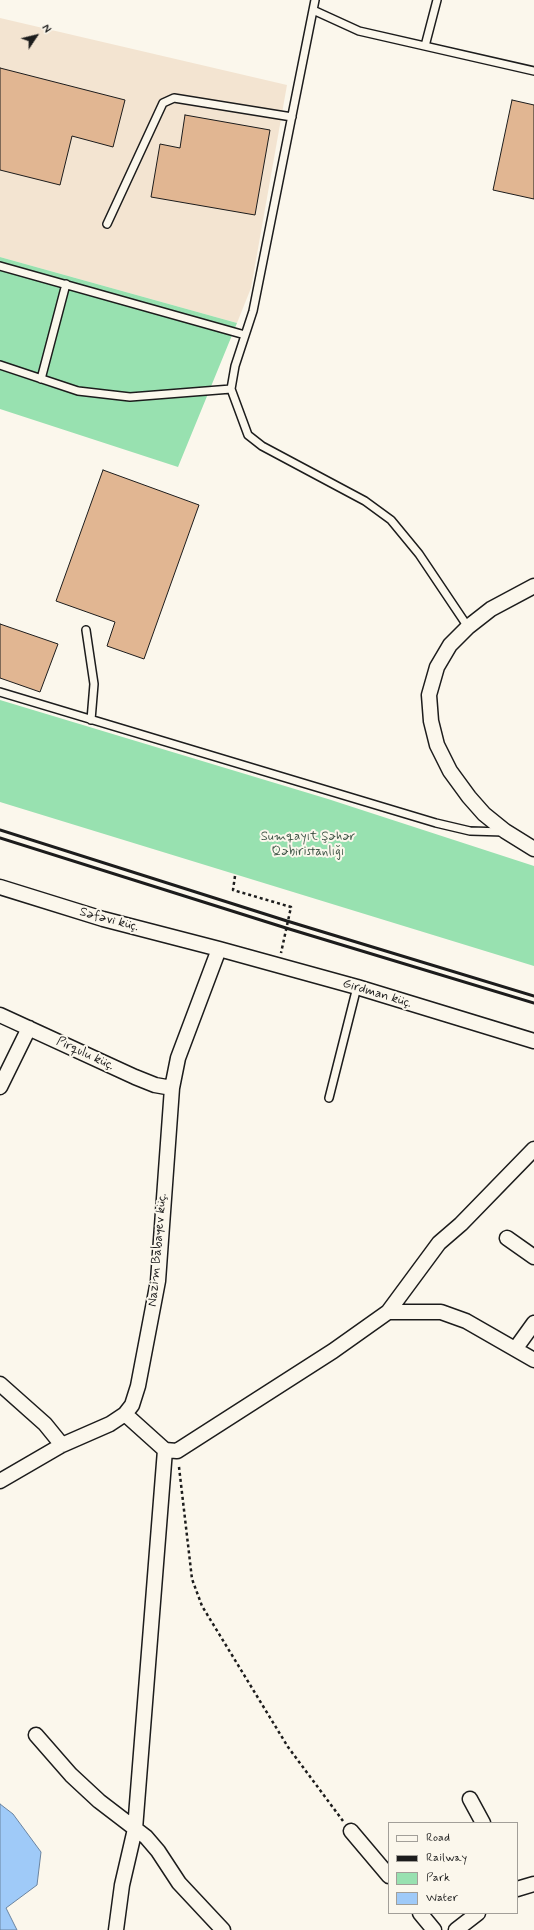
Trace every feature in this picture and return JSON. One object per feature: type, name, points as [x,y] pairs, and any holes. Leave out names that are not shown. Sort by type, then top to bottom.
[{"type":"street","points":[[534,586],[491,609],[468,626],[450,645],[437,666],[429,695],[431,721],[437,745],[450,771],[468,797],[505,832],[534,849]]},
{"type":"street","name":"Səfəvi küç.","points":[[0,887],[103,919],[219,949]]},
{"type":"street","name":"Girdman küç.","points":[[219,949],[357,987],[534,1041]]},
{"type":"street","name":"Nazim Babayev küç.","points":[[126,1414],[132,1405],[138,1386],[158,1281],[172,1088],[178,1058],[219,949]]},
{"type":"street","name":"Pirqulu küç.","points":[[0,1015],[135,1077],[155,1085],[172,1088]]},
{"type":"street","points":[[0,1087],[29,1028]]},
{"type":"street","points":[[171,1450],[333,1351],[388,1312],[439,1243],[534,1150]]},
{"type":"street","points":[[507,1238],[534,1258]]},
{"type":"street","points":[[388,1312],[441,1312],[466,1321],[516,1348],[534,1360]]},
{"type":"street","points":[[516,1348],[534,1323]]},
{"type":"street","points":[[0,1384],[45,1424],[62,1445]]},
{"type":"street","points":[[0,1481],[62,1445],[110,1424],[126,1414],[171,1450]]},
{"type":"street","points":[[116,1930],[122,1885],[135,1829],[171,1450]]},
{"type":"street","points":[[36,1735],[93,1796],[150,1842],[179,1883],[223,1930]]},
{"type":"street","points":[[470,1799],[482,1822]]},
{"type":"street","points":[[351,1831],[388,1875]]},
{"type":"street","points":[[518,1887],[534,1884]]},
{"type":"street","points":[[421,1914],[434,1930]]},
{"type":"street","points":[[456,1930],[477,1914]]},
{"type":"lane","points":[[315,0],[253,311],[235,366],[231,389],[248,435],[262,446],[365,501],[391,520],[419,554],[468,626]]},
{"type":"lane","points":[[425,46],[437,0]]},
{"type":"lane","points":[[313,10],[359,31],[534,71]]},
{"type":"lane","points":[[107,224],[163,103],[174,98],[292,117]]},
{"type":"lane","points":[[0,266],[245,335]]},
{"type":"lane","points":[[41,379],[66,284]]},
{"type":"lane","points":[[0,365],[78,391],[130,397],[231,389]]},
{"type":"lane","points":[[86,630],[94,684],[91,720]]},
{"type":"lane","points":[[0,692],[436,823],[470,831],[505,832]]},
{"type":"lane","points":[[329,1098],[357,987]]},
{"type":"path","points":[[235,876],[233,890],[291,907],[278,965]]},
{"type":"path","points":[[171,1450],[192,1580],[202,1606],[288,1747],[351,1831]]},
{"type":"shaded area","points":[[0,18],[287,85],[251,288],[237,323],[0,257]]},
{"type":"green space","points":[[0,257],[237,323],[178,467],[0,409]]},
{"type":"green space","name":"Sumqayıt Şəhər Qəbiristanlığı","points":[[0,700],[328,799],[534,866],[534,966],[0,802]]},
{"type":"water","points":[[0,1804],[13,1814],[41,1852],[37,1885],[6,1908],[17,1930],[0,1930]]},
{"type":"building","points":[[0,68],[125,100],[113,147],[72,136],[60,185],[0,170]]},
{"type":"building","points":[[512,100],[534,105],[534,199],[493,190]]},
{"type":"building","points":[[185,115],[270,130],[255,215],[151,197],[160,144],[180,148]]},
{"type":"building","points":[[103,470],[199,505],[144,659],[107,646],[115,622],[56,601]]},
{"type":"building","points":[[0,624],[58,644],[40,692],[0,678]]},
{"type":"railway","points":[[0,830],[287,921],[534,996]]},
{"type":"railway","points":[[0,838],[286,928],[534,1003]]}]
